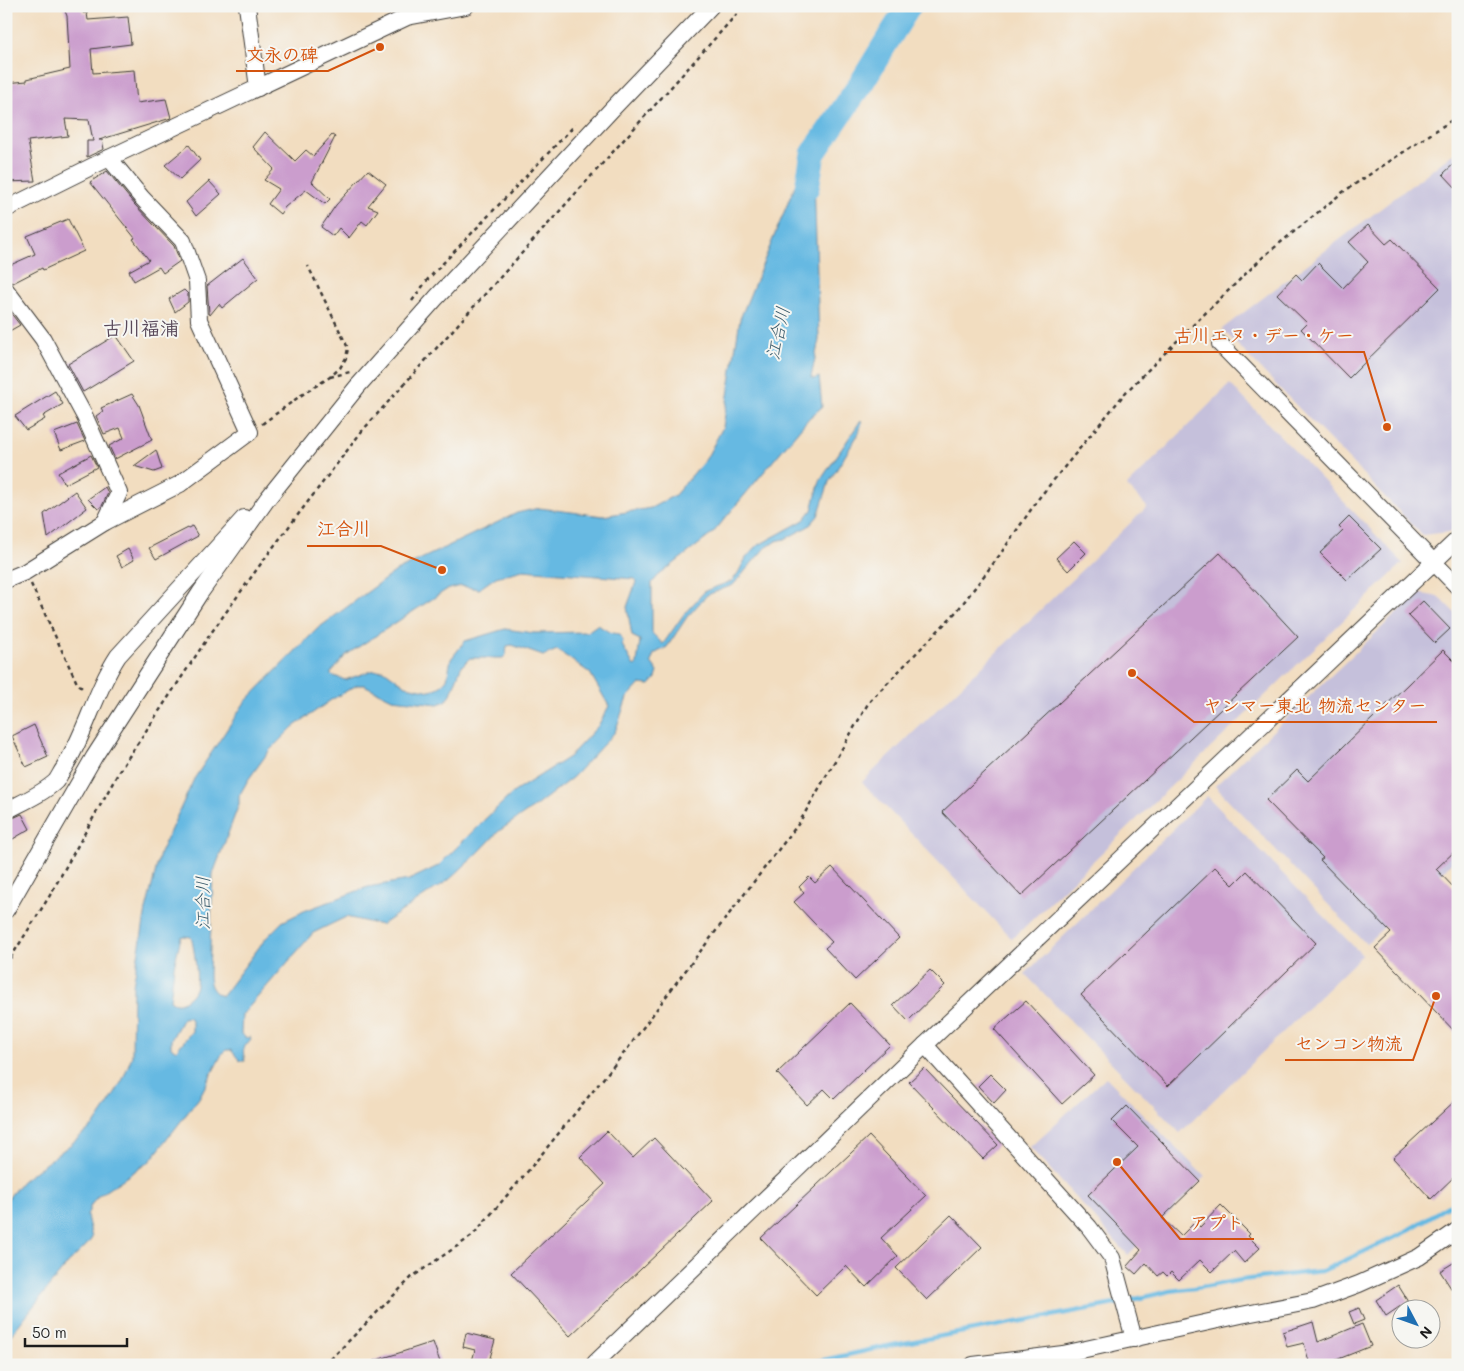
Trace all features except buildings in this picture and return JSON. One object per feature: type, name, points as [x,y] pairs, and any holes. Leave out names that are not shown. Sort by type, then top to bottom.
[{"type":"street","points":[[247,6],[258,88]]},
{"type":"street","points":[[6,209],[109,158],[407,17],[466,6]]},
{"type":"street","points":[[6,910],[94,756],[200,593],[268,498],[358,387],[436,298],[614,107],[712,6]]},
{"type":"street","points":[[6,580],[25,572],[105,522],[180,484],[250,432],[199,320],[197,281],[183,241],[142,198],[109,158]]},
{"type":"street","points":[[6,290],[43,339],[85,417],[119,493],[105,522]]},
{"type":"street","points":[[1220,344],[1458,588]]},
{"type":"street","points":[[6,811],[34,797],[55,781],[74,752],[111,666],[118,656],[239,521],[268,498]]},
{"type":"street","points":[[596,1364],[925,1045],[1458,539]]},
{"type":"street","points":[[925,1045],[1090,1227],[1112,1258],[1134,1339]]},
{"type":"street","points":[[973,1365],[1063,1354],[1313,1301],[1359,1284],[1419,1257],[1458,1230]]},
{"type":"path","points":[[6,965],[49,897],[120,770],[234,601],[362,431],[744,6]]},
{"type":"path","points":[[325,1365],[412,1277],[472,1236],[528,1171],[628,1048],[676,982],[799,823],[869,702],[957,611],[999,556],[1039,498],[1126,392],[1264,256],[1343,192],[1458,116]]},
{"type":"path","points":[[250,432],[330,377],[340,368],[346,358],[348,348],[308,266]]},
{"type":"path","points":[[25,572],[77,683],[84,691],[100,690]]},
{"type":"shaded area","points":[[1458,150],[1458,525],[1450,532],[1422,535],[1222,329]]},
{"type":"shaded area","points":[[1230,384],[1403,563],[1012,939],[862,782],[1147,507],[1127,486]]},
{"type":"shaded area","points":[[1418,593],[1439,597],[1458,616],[1458,857],[1366,944],[1215,786]]},
{"type":"shaded area","points":[[1207,796],[1362,955],[1180,1133],[1025,974]]},
{"type":"shaded area","points":[[1106,1077],[1205,1177],[1128,1255],[1030,1147]]},
{"type":"water","points":[[813,142],[819,340],[811,377],[815,379],[819,377],[822,407],[809,418],[712,534],[658,576],[652,583],[652,633],[663,644],[684,614],[705,591],[732,581],[746,558],[757,546],[804,520],[812,510],[820,481],[861,420],[859,433],[829,482],[818,516],[809,526],[785,539],[776,541],[764,549],[733,585],[707,595],[687,617],[667,647],[654,654],[651,662],[658,672],[656,678],[650,685],[640,684],[627,698],[615,732],[573,777],[499,831],[450,879],[381,925],[346,917],[313,933],[242,1015],[241,1034],[251,1039],[244,1049],[245,1061],[240,1061],[231,1050],[226,1050],[222,1054],[199,1098],[150,1161],[98,1196],[91,1205],[87,1216],[92,1238],[65,1267],[6,1341],[6,1201],[22,1181],[94,1125],[123,1079],[132,1056],[133,985],[146,910],[160,853],[194,779],[245,702],[317,629],[396,571],[517,513],[539,508],[603,516],[651,508],[675,495],[706,459],[723,427],[740,319]],"holes":[[[523,570],[635,579],[636,582],[627,607],[632,636],[640,640],[637,664],[634,666],[622,645],[623,641],[620,634],[612,633],[597,625],[587,632],[534,633],[505,629],[465,641],[451,659],[447,679],[441,686],[431,691],[406,686],[384,670],[371,671],[345,680],[331,675],[346,655],[446,590],[461,586],[479,589],[496,577]],[[512,645],[543,656],[557,650],[590,673],[609,706],[598,726],[569,757],[514,792],[438,866],[409,880],[368,887],[304,911],[282,922],[266,938],[222,996],[213,990],[210,985],[209,974],[213,874],[239,804],[239,796],[269,751],[293,727],[331,700],[357,685],[364,685],[392,699],[438,704],[446,701],[451,694],[461,667],[470,658],[503,658],[506,655],[507,646]],[[181,937],[191,937],[196,981],[192,994],[184,1001],[177,1003],[170,1000],[174,966]],[[189,1017],[192,1023],[192,1031],[176,1051],[171,1047],[171,1040],[183,1018]]]},
{"type":"waterway","name":"江合川","points":[[807,187],[813,154],[862,82],[909,6]]},
{"type":"waterway","points":[[1127,1301],[1170,1291],[1241,1280],[1322,1271],[1400,1235],[1458,1200]]},
{"type":"waterway","points":[[801,1365],[888,1346],[1120,1303]]},
{"type":"place","name":"文永の碑","points":[[380,47]]},
{"type":"place","name":"古川エヌ・デー・ケー","points":[[1387,427]]},
{"type":"place","name":"江合川","points":[[442,570]]},
{"type":"place","name":"ヤンマー東北 物流センター","points":[[1132,673]]},
{"type":"place","name":"センコン物流","points":[[1436,996]]},
{"type":"place","name":"アプト","points":[[1117,1162]]},
{"type":"district","name":"古川福浦","points":[[141,327]]}]
